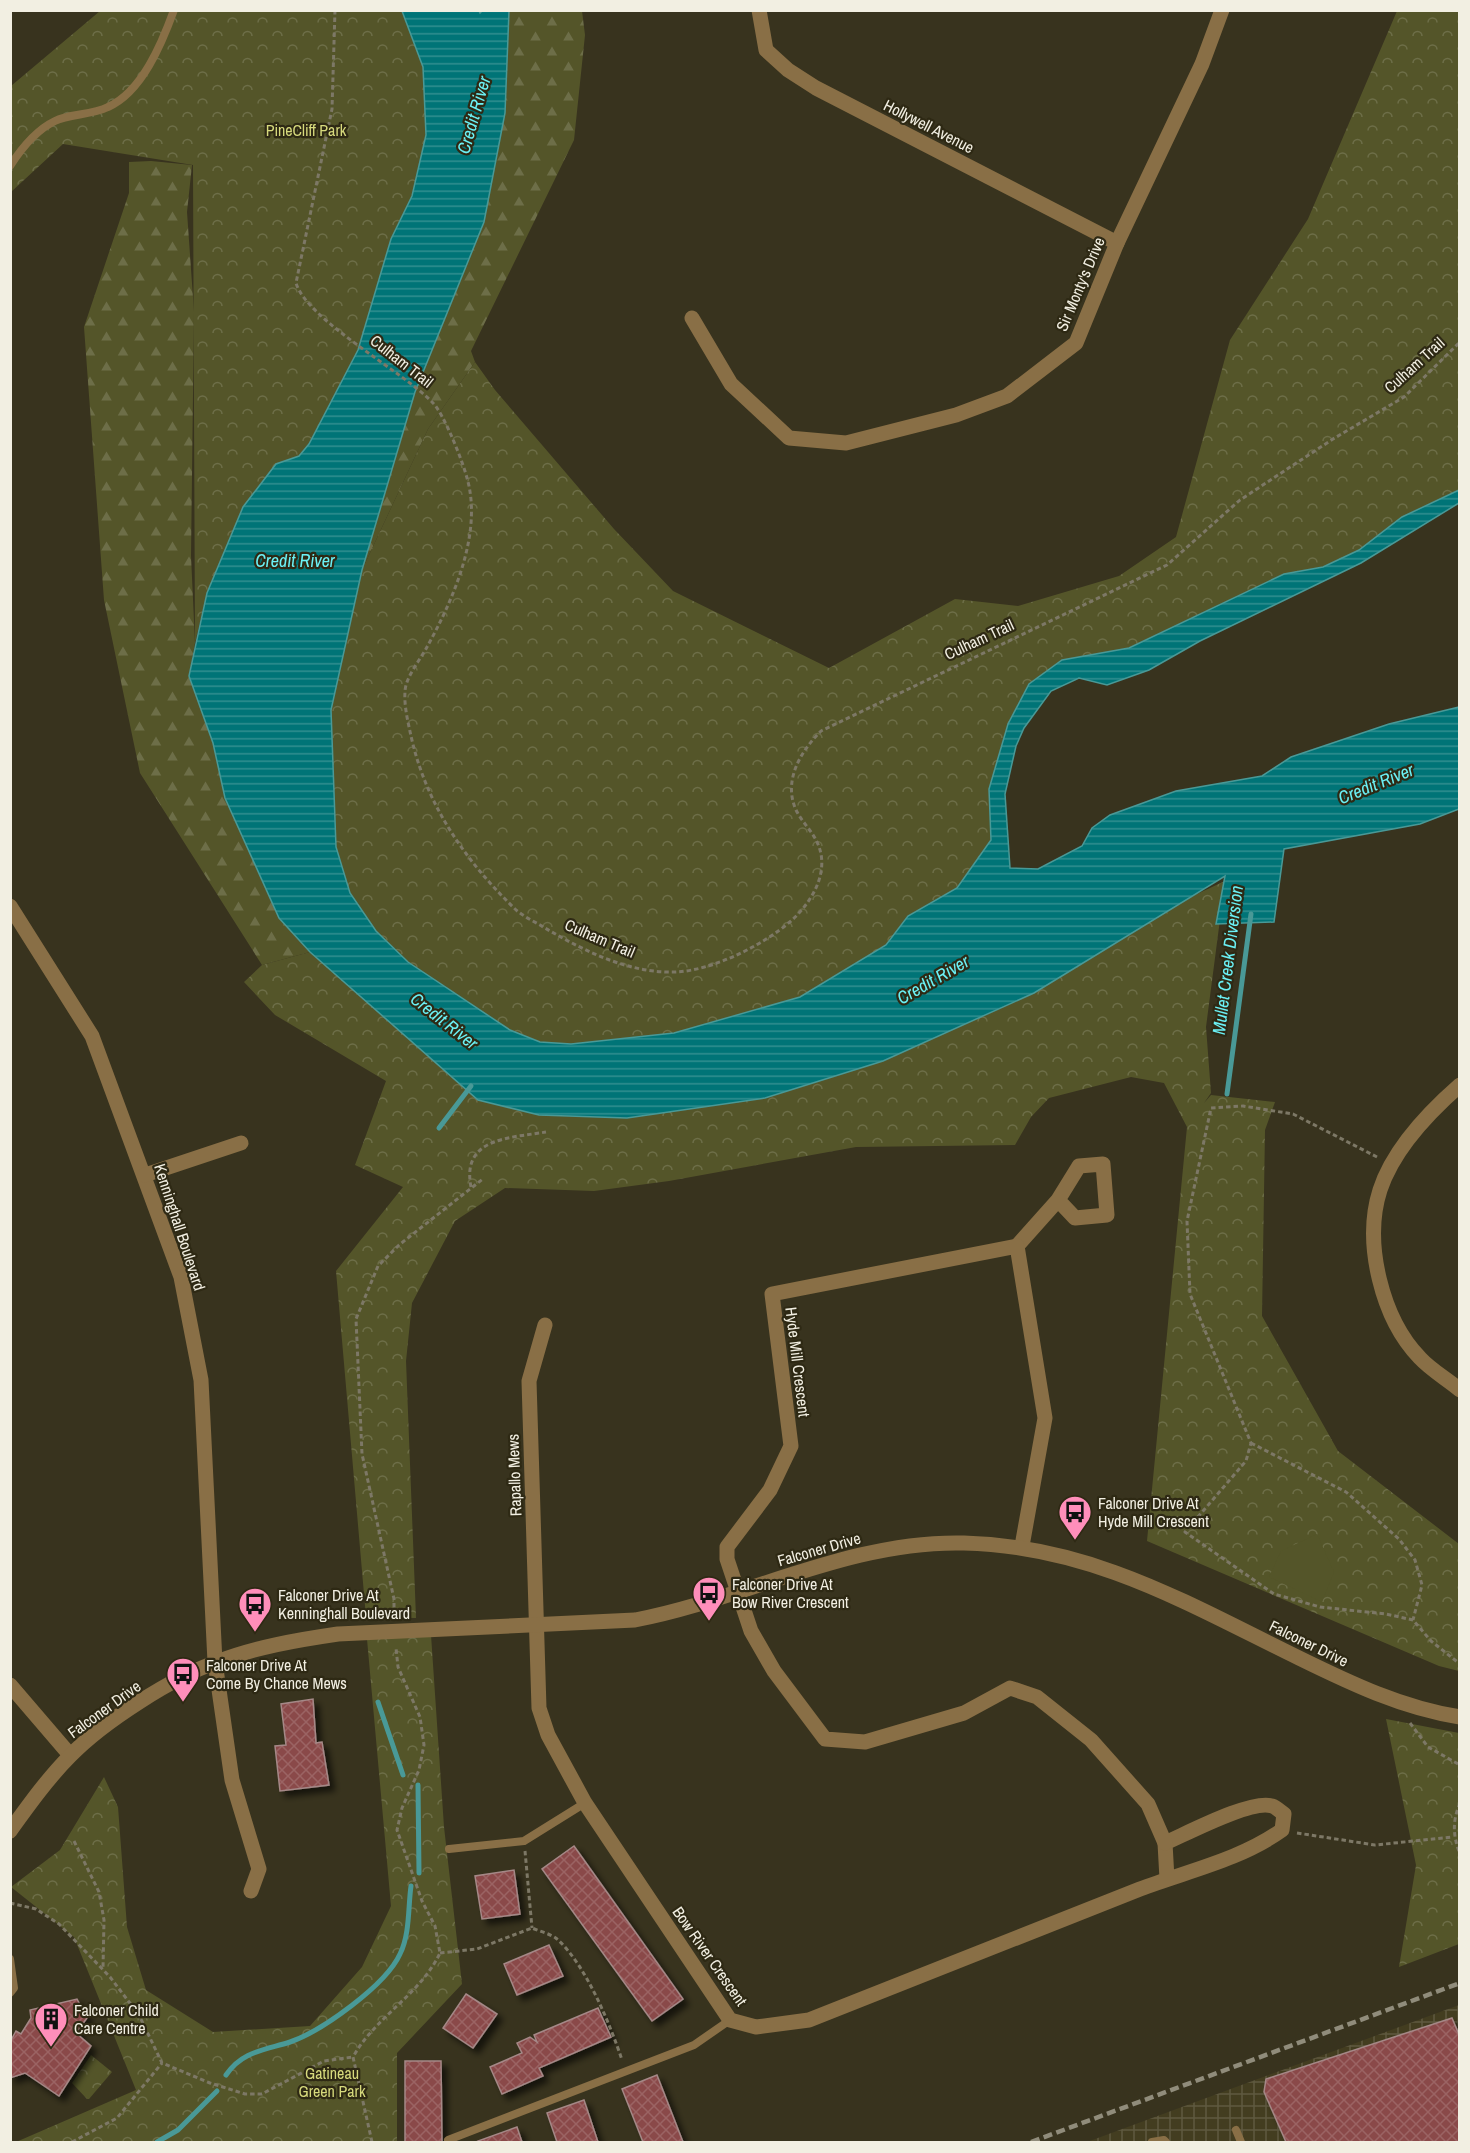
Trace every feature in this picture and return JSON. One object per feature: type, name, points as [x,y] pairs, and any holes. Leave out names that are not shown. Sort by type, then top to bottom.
[{"type":"street","name":"Hollywell Avenue","points":[[759,10],[766,50],[798,76],[1116,243]]},
{"type":"street","name":"Sir Monty's Drive","points":[[692,318],[731,384],[789,438],[846,443],[956,415],[1007,396],[1076,343],[1116,243],[1202,64],[1222,10]]},
{"type":"street","name":"Kenninghall Boulevard","points":[[10,906],[92,1036],[181,1277],[201,1380],[215,1662],[232,1780],[259,1869],[250,1892]]},
{"type":"street","points":[[1457,1092],[1401,1148],[1380,1191],[1374,1233],[1380,1287],[1396,1326],[1420,1358],[1460,1390]]},
{"type":"street","points":[[145,1175],[241,1143]]},
{"type":"street","points":[[1022,1546],[1045,1418],[1017,1246],[1058,1200]]},
{"type":"street","name":"Hyde Mill Crescent","points":[[738,1592],[727,1559],[727,1546],[770,1490],[791,1446],[772,1293],[1017,1246]]},
{"type":"street","name":"Rapallo Mews","points":[[538,1626],[529,1381],[544,1325]]},
{"type":"street","name":"Falconer Drive","points":[[10,1832],[70,1755],[136,1706],[215,1662],[298,1640],[338,1634],[635,1620],[671,1613],[839,1561],[886,1550],[963,1543],[1022,1546],[1099,1565],[1140,1580],[1341,1679],[1392,1700],[1460,1717]]},
{"type":"street","points":[[738,1592],[751,1631],[774,1671],[825,1738],[865,1742],[964,1713],[1010,1688],[1037,1697],[1091,1740],[1148,1804],[1166,1843],[1167,1879]]},
{"type":"street","name":"Bow River Crescent","points":[[538,1626],[539,1708],[548,1735],[585,1803],[730,2020],[756,2026],[809,2020],[1167,1879],[1229,1858],[1268,1841],[1282,1830]]},
{"type":"street","points":[[10,1685],[70,1755]]},
{"type":"street","points":[[1166,1843],[1227,1815],[1258,1806],[1272,1806],[1284,1814],[1282,1830]]},
{"type":"lane","points":[[10,166],[23,146],[56,120],[86,115],[110,107],[133,89],[165,36],[174,10]]},
{"type":"lane","points":[[449,1849],[524,1841],[585,1803]]},
{"type":"lane","points":[[10,1959],[14,1988],[10,1993]]},
{"type":"lane","points":[[449,2142],[448,2140],[694,2045],[730,2020]]},
{"type":"lane","points":[[1236,2130],[1241,2142]]},
{"type":"lane","points":[[1152,2142],[1166,2142]]},
{"type":"path","name":"Culham Trail","points":[[335,10],[332,109],[296,283],[299,293],[342,333],[435,404],[468,480],[472,516],[455,594],[404,689],[419,771],[442,821],[516,910],[570,943],[622,964],[643,970],[676,972],[706,968],[736,955],[790,922],[811,900],[819,882],[822,862],[818,843],[795,807],[793,772],[805,747],[820,731],[1167,565],[1240,500],[1333,439],[1404,397],[1460,342]]},
{"type":"path","points":[[1392,1165],[1293,1114],[1243,1106],[1210,1108],[1186,1221],[1190,1294],[1251,1443],[1246,1461],[1185,1532],[1274,1594],[1320,1607],[1386,1614],[1413,1620],[1431,1641],[1460,1664]]},
{"type":"path","points":[[471,1188],[469,1175],[471,1162],[480,1150],[491,1142],[546,1132]]},
{"type":"path","points":[[372,2142],[353,2057],[363,2039],[420,1983],[440,1953],[435,1926],[422,1901],[397,1830],[402,1808],[419,1770],[424,1745],[420,1717],[398,1667],[394,1632],[394,1599],[362,1454],[356,1319],[378,1266],[399,1245],[484,1178]]},
{"type":"path","points":[[1251,1443],[1346,1492],[1399,1539],[1415,1560],[1422,1585],[1413,1620]]},
{"type":"path","points":[[1392,1700],[1428,1747],[1460,1765]]},
{"type":"path","points":[[1460,1803],[1454,1816],[1453,1837],[1460,1854]]},
{"type":"path","points":[[1282,1830],[1375,1845],[1453,1837]]},
{"type":"path","points":[[74,1841],[99,1892],[104,1920],[103,1970]]},
{"type":"path","points":[[524,1841],[532,1928]]},
{"type":"path","points":[[10,1903],[36,1909],[59,1924],[103,1970],[139,2015],[162,2063],[210,2083],[245,2094],[262,2094],[324,2061],[353,2057]]},
{"type":"path","points":[[440,1953],[477,1948],[532,1928],[556,1938],[571,1956],[608,2018],[626,2071]]},
{"type":"path","points":[[72,2142],[117,2118],[162,2063]]},
{"type":"shaded area","points":[[1459,2005],[1459,2142],[1087,2142],[1190,2104]]},
{"type":"green space","name":"PineCliff Park","points":[[100,11],[402,11],[423,67],[426,135],[412,196],[391,239],[358,350],[309,444],[299,456],[276,464],[207,593],[195,643],[193,165],[63,144],[11,192],[11,86]]},
{"type":"green space","points":[[509,11],[582,11],[585,35],[574,140],[471,351],[475,362],[428,429],[362,570],[415,392],[484,222],[505,113]]},
{"type":"green space","points":[[1397,11],[1459,11],[1459,490],[1402,517],[1359,550],[1323,567],[1284,574],[1129,648],[1062,660],[1029,684],[1008,724],[989,789],[991,840],[957,888],[908,916],[886,945],[800,997],[674,1033],[571,1044],[540,1042],[510,1030],[408,962],[376,931],[350,893],[336,847],[331,710],[362,570],[428,429],[475,362],[495,390],[614,529],[673,591],[829,668],[955,599],[1018,606],[1119,576],[1176,537],[1230,340],[1308,219]]},
{"type":"green space","points":[[151,161],[192,165],[187,212],[194,312],[191,556],[195,643],[189,676],[213,743],[225,798],[279,918],[310,952],[262,965],[140,773],[104,600],[84,327],[129,193],[129,162]]},
{"type":"green space","points":[[1225,881],[1206,1027],[1211,1093],[1204,1103],[1211,1095],[1275,1102],[1265,1130],[1262,1316],[1338,1451],[1459,1544],[1459,1671],[1439,1666],[1147,1541],[1187,1127],[1164,1083],[1131,1077],[1049,1098],[1031,1117],[1015,1145],[856,1147],[669,1181],[594,1191],[505,1188],[455,1221],[412,1303],[406,1361],[416,1618],[366,1617],[336,1271],[403,1187],[355,1165],[386,1081],[275,1015],[244,982],[262,965],[310,952],[478,1100],[539,1115],[627,1118],[765,1098],[883,1061],[1034,993],[1184,900]]},
{"type":"green space","points":[[1317,1534],[1334,1572],[1322,1602],[1269,1577],[1281,1551]]},
{"type":"green space","name":"Gatineau Green Park","points":[[431,1635],[444,1827],[462,1984],[397,2053],[397,2142],[16,2142],[136,2090],[74,1937],[11,1887],[60,1850],[104,1777],[118,1807],[127,1927],[146,1990],[213,2032],[310,2026],[362,1967],[391,1906],[367,1639]]},
{"type":"green space","points":[[1386,1719],[1459,1733],[1459,1944],[1399,1967],[1416,1865]]},
{"type":"green space","points":[[91,2055],[112,2072],[87,2099],[72,2083]]},
{"type":"water","name":"Credit River","points":[[402,11],[479,11],[480,13],[482,11],[509,11],[505,113],[484,222],[415,392],[362,570],[331,710],[336,847],[350,893],[376,931],[408,962],[510,1030],[540,1042],[571,1044],[674,1033],[800,997],[886,945],[908,916],[957,888],[991,840],[989,789],[1008,724],[1029,684],[1062,660],[1129,648],[1284,574],[1323,567],[1359,550],[1402,517],[1459,490],[1459,503],[1361,563],[1200,641],[1149,670],[1107,685],[1079,678],[1051,691],[1024,728],[1016,746],[1005,794],[1010,868],[1038,869],[1082,846],[1092,828],[1110,815],[1176,791],[1262,776],[1291,757],[1389,724],[1459,707],[1459,809],[1420,824],[1284,849],[1274,922],[1216,924],[1225,876],[1034,993],[883,1061],[765,1098],[627,1118],[539,1115],[478,1100],[310,952],[279,918],[225,798],[213,743],[189,676],[207,593],[243,507],[276,464],[299,456],[309,444],[358,350],[391,239],[412,196],[426,135],[423,67]]},
{"type":"building","points":[[313,1699],[316,1743],[322,1742],[329,1785],[280,1791],[275,1746],[286,1745],[281,1704]]},
{"type":"building","points":[[574,1846],[683,1999],[652,2021],[542,1869]]},
{"type":"building","points":[[514,1870],[520,1914],[482,1919],[475,1876]]},
{"type":"building","points":[[549,1945],[563,1976],[517,1995],[504,1964]]},
{"type":"building","points":[[466,1994],[497,2014],[473,2048],[443,2028]]},
{"type":"building","name":"Falconer Child Care Centre","points":[[77,1999],[87,2018],[76,2033],[91,2046],[59,2096],[25,2073],[10,2078],[10,2042],[16,2031],[21,2034],[31,2018],[30,2010]]},
{"type":"building","points":[[598,2008],[611,2037],[539,2068],[543,2076],[502,2094],[490,2067],[522,2053],[517,2043],[530,2037],[537,2042],[534,2035]]},
{"type":"building","points":[[1452,2018],[1460,2037],[1460,2142],[1286,2142],[1264,2092],[1266,2079]]},
{"type":"building","points":[[405,2061],[441,2061],[442,2142],[405,2142]]},
{"type":"building","points":[[657,2075],[683,2142],[643,2142],[622,2089]]},
{"type":"building","points":[[584,2100],[598,2142],[557,2142],[547,2113]]},
{"type":"building","points":[[517,2127],[522,2142],[478,2141]]},
{"type":"waterway","name":"Mullet Creek Diversion","points":[[1227,1094],[1251,914]]},
{"type":"waterway","points":[[439,1128],[471,1086]]},
{"type":"waterway","points":[[378,1702],[403,1775]]},
{"type":"waterway","points":[[418,1785],[419,1873]]},
{"type":"waterway","points":[[226,2075],[232,2067],[247,2056],[290,2042],[319,2028],[352,2005],[381,1979],[393,1966],[403,1946],[411,1886]]},
{"type":"waterway","points":[[157,2142],[178,2130],[217,2091]]},
{"type":"railway","points":[[1031,2142],[1460,1983]]},
{"type":"place","name":"Falconer Drive At Hyde Mill Crescent","points":[[1075,1541]]},
{"type":"place","name":"Falconer Drive At Bow River Crescent","points":[[709,1622]]},
{"type":"place","name":"Falconer Drive At Kenninghall Boulevard","points":[[255,1633]]},
{"type":"place","name":"Falconer Drive At Come By Chance Mews","points":[[183,1703]]},
{"type":"place","name":"Falconer Child Care Centre","points":[[51,2048]]}]
